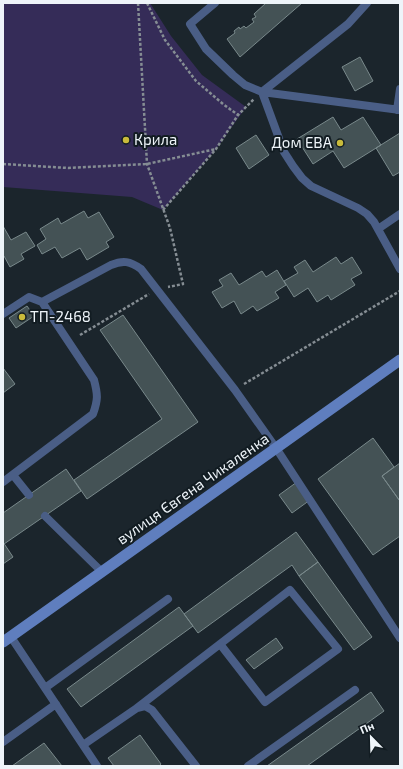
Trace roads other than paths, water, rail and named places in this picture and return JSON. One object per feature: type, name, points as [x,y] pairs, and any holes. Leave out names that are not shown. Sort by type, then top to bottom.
[{"type":"main road","name":"вулиця Євгена Чикаленка","points":[[7,640],[400,360]]},
{"type":"lane","points":[[215,3],[190,24],[206,49],[244,85],[262,92],[399,110],[400,89]]},
{"type":"lane","points":[[262,92],[348,24],[367,3]]},
{"type":"lane","points":[[262,92],[284,152],[302,178],[311,186],[358,208],[367,214],[374,222],[400,269]]},
{"type":"lane","points":[[378,229],[400,214]]},
{"type":"lane","points":[[42,302],[118,262],[134,264],[141,269],[235,390],[276,448],[400,638]]},
{"type":"lane","points":[[3,314],[29,297],[42,302],[94,380],[97,391],[97,403],[93,414],[3,482]]},
{"type":"lane","points":[[13,475],[29,495]]},
{"type":"lane","points":[[44,516],[102,572]]},
{"type":"lane","points":[[83,745],[137,708],[290,590],[338,649],[265,702],[220,644]]},
{"type":"lane","points":[[45,688],[168,599]]},
{"type":"lane","points":[[7,640],[45,688],[97,766]]},
{"type":"lane","points":[[248,766],[355,690]]},
{"type":"lane","points":[[3,742],[56,704]]},
{"type":"lane","points":[[137,708],[146,706],[152,710],[196,766]]},
{"type":"place","name":"Крила","points":[[126,140]]},
{"type":"place","name":"Дом ЕВА","points":[[340,143]]},
{"type":"place","name":"ТП-2468","points":[[22,317]]}]
